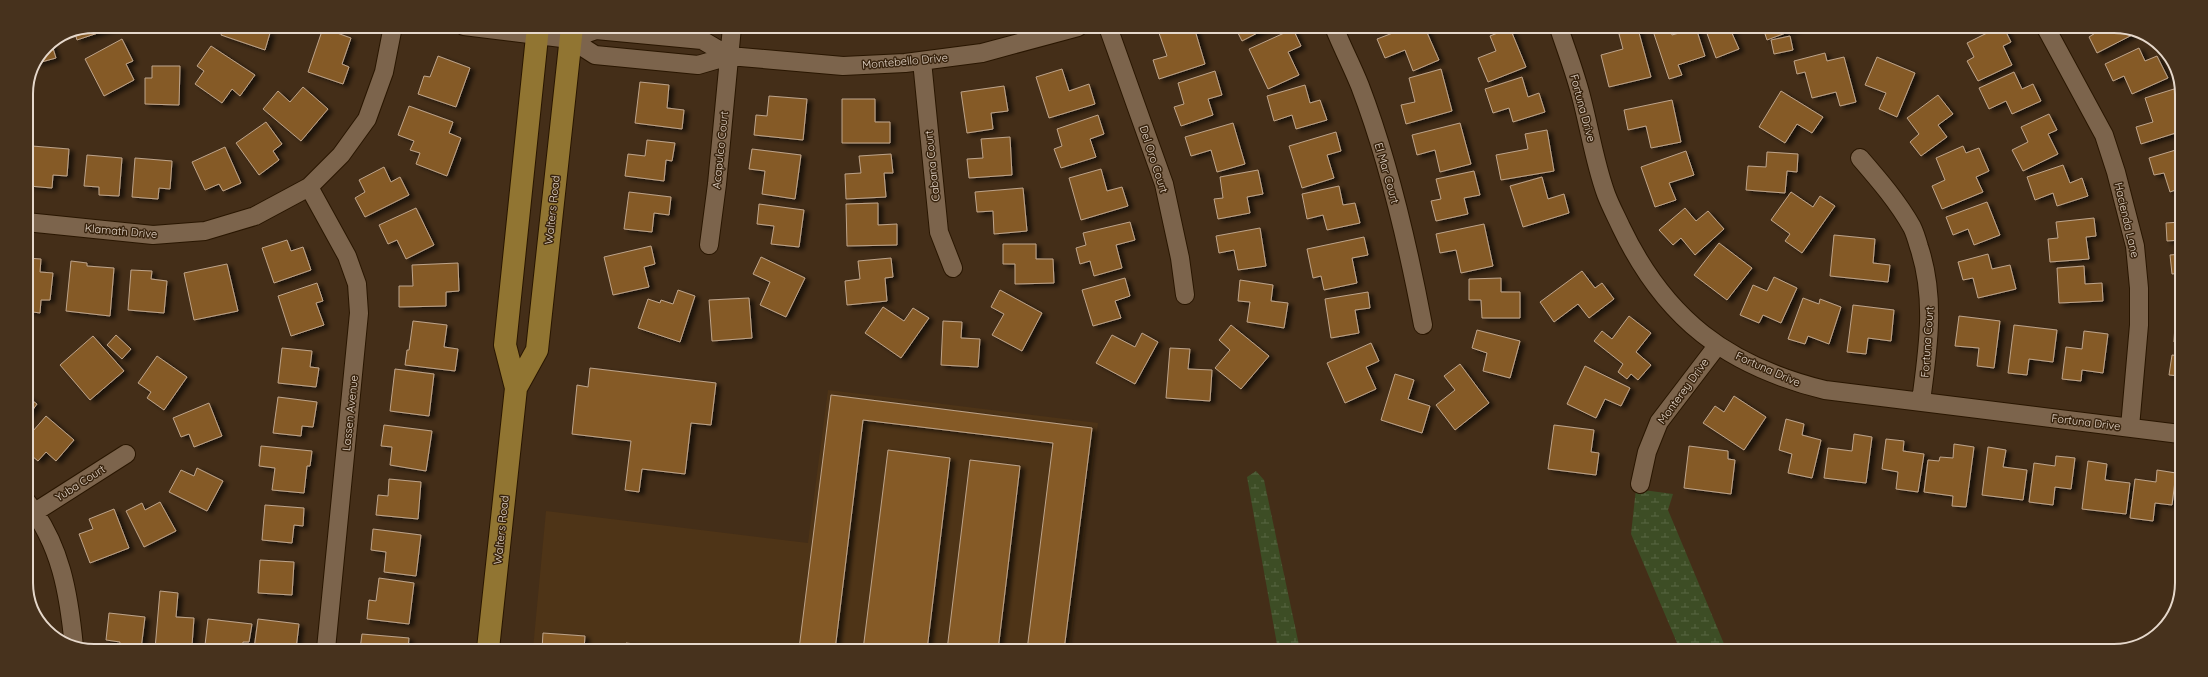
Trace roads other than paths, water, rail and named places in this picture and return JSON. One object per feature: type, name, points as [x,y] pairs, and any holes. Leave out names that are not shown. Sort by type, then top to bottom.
[{"type":"main road","name":"Walters Road","points":[[489,644],[516,388],[505,345],[538,33]]},
{"type":"main road","name":"Walters Road","points":[[516,388],[538,350],[571,33]]},
{"type":"street","name":"Klamath Drive","points":[[33,223],[153,235],[205,231],[255,216],[310,187],[341,155],[367,119],[384,72],[392,33]]},
{"type":"street","name":"Montebello Drive","points":[[571,33],[595,55],[698,66],[729,56],[843,66],[922,61],[982,53],[1056,33]]},
{"type":"street","name":"Montebello Drive","points":[[628,33],[702,40],[729,56]]},
{"type":"street","name":"Acapulco Court","points":[[709,245],[731,33]]},
{"type":"street","name":"Del Oro Court","points":[[1110,33],[1164,184],[1180,258],[1185,296]]},
{"type":"street","name":"El Mar Court","points":[[1337,33],[1360,86],[1383,156],[1414,275],[1424,325]]},
{"type":"street","name":"Fortuna Drive","points":[[1561,33],[1582,98],[1606,194],[1631,248],[1656,288],[1681,316],[1717,346],[1758,367],[1796,383],[1825,390],[2175,433]]},
{"type":"street","name":"Hacienda Lane","points":[[2049,33],[2104,135],[2116,172],[2134,246],[2139,288],[2138,325],[2130,427]]},
{"type":"street","name":"Cabana Court","points":[[922,61],[939,232],[953,268]]},
{"type":"street","name":"Fortuna Court","points":[[1860,158],[1893,197],[1912,228],[1924,262],[1929,287],[1930,314],[1921,401]]},
{"type":"street","name":"Lassen Avenue","points":[[310,187],[347,256],[357,284],[359,313],[326,644]]},
{"type":"street","name":"Monterey Drive","points":[[1640,484],[1647,452],[1659,422],[1717,346]]},
{"type":"street","name":"Yuba Court","points":[[33,504],[126,454]]},
{"type":"street","points":[[33,512],[59,560],[70,602],[73,640]]}]
